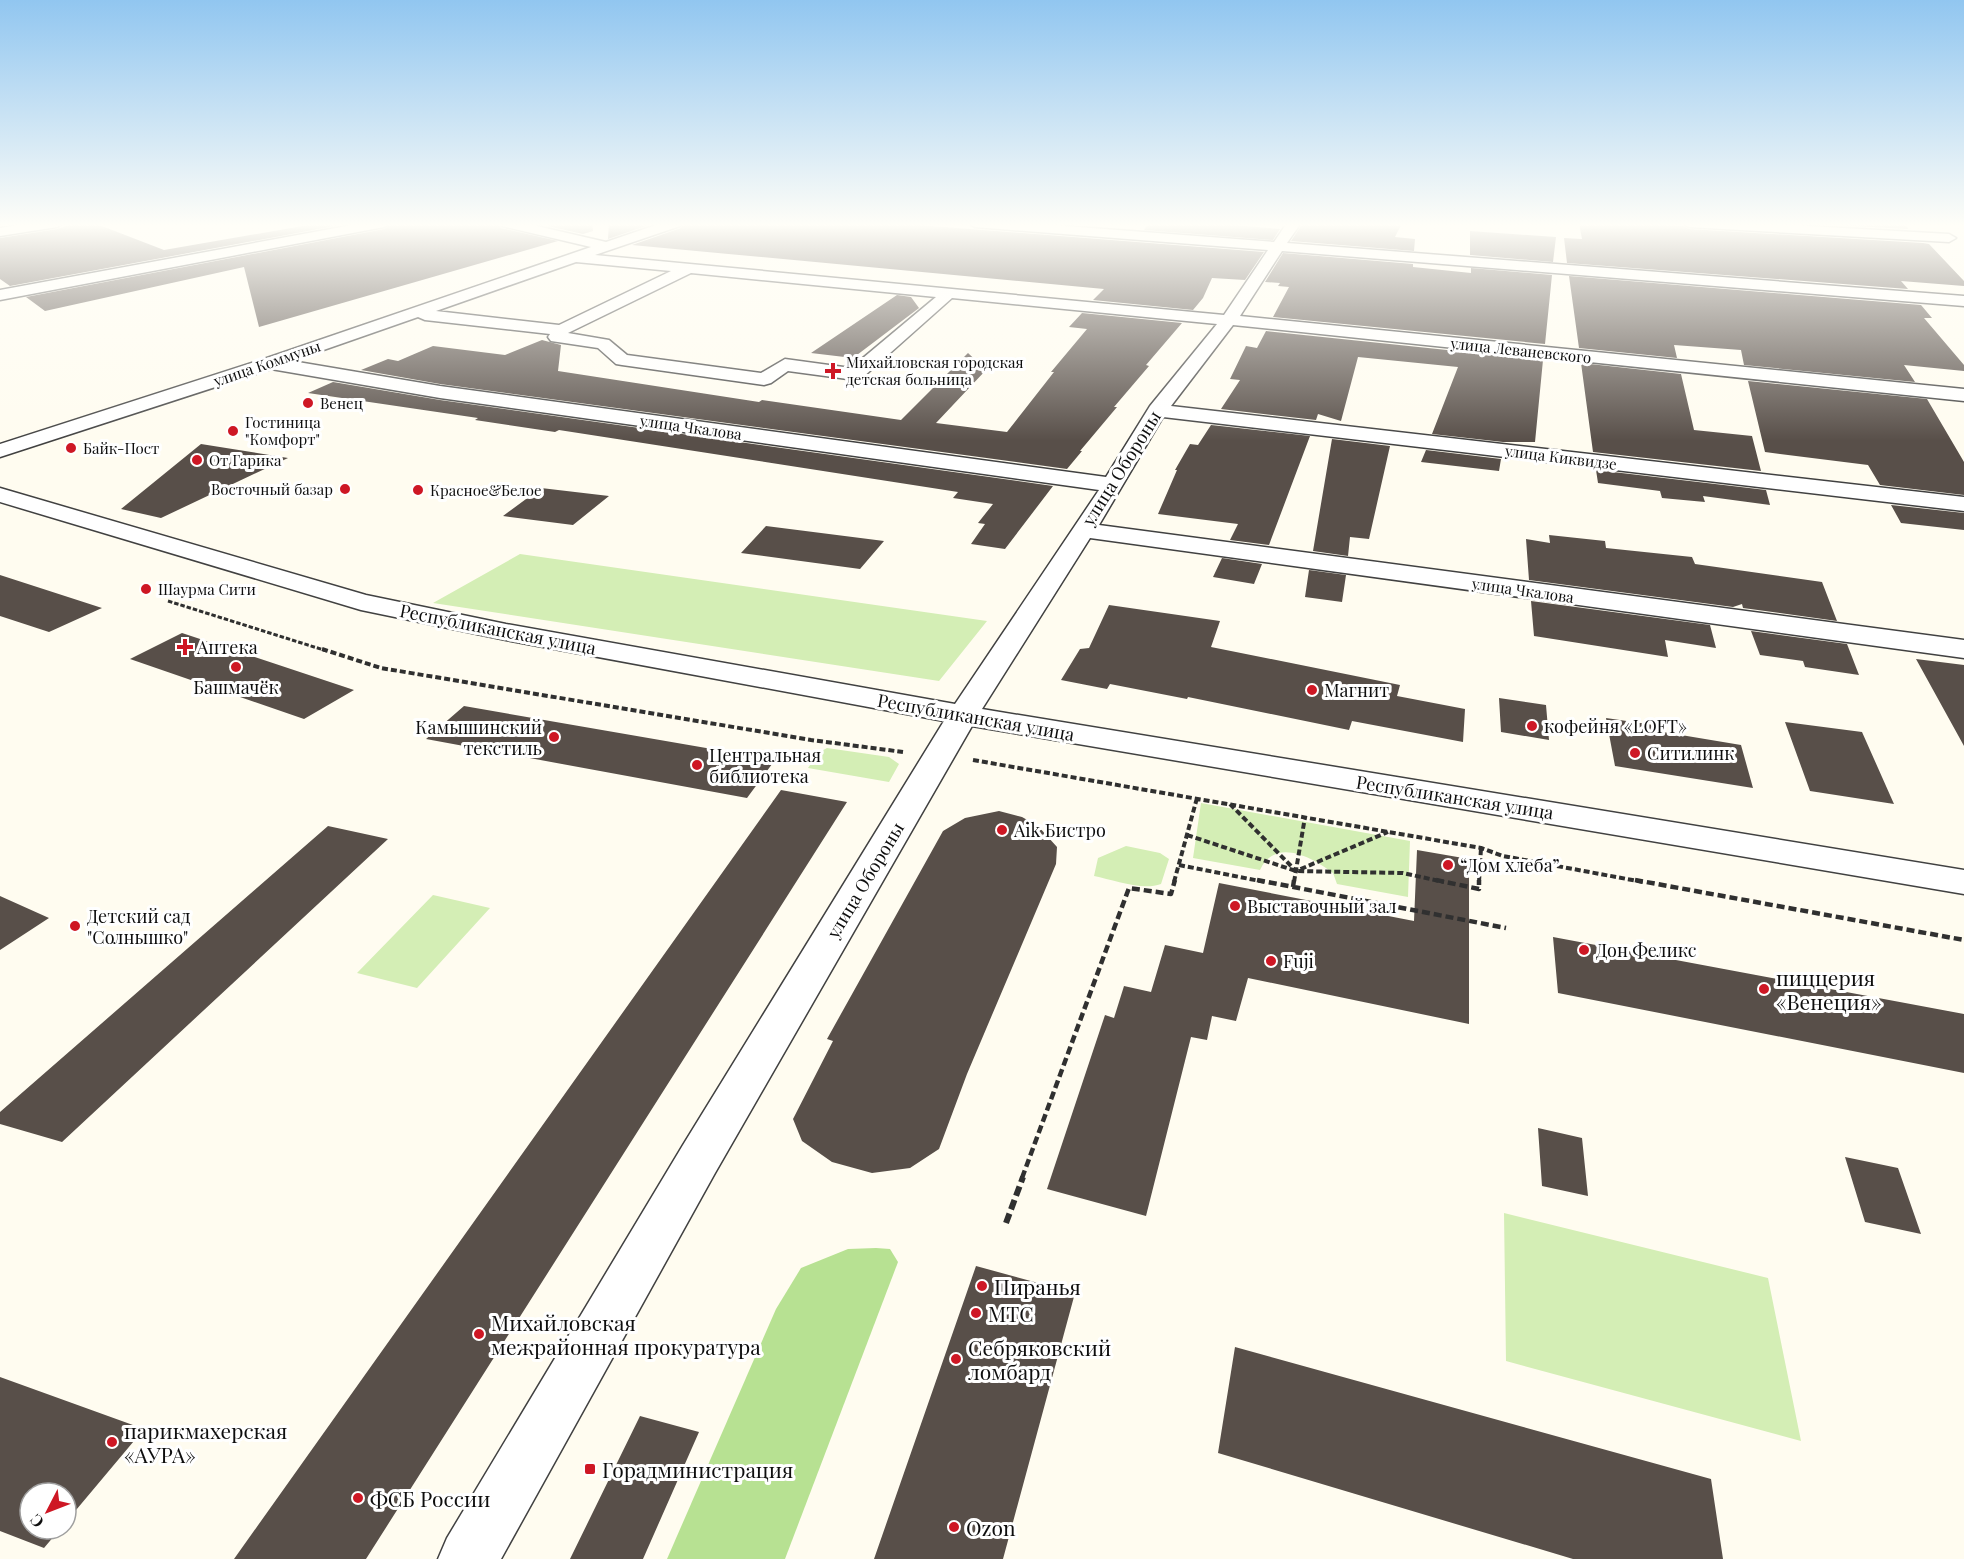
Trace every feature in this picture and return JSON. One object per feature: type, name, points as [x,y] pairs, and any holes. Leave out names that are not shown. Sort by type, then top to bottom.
[{"type":"street","name":"улица Коммуны","points":[[0,453],[465,296]]},
{"type":"street","points":[[411,314],[561,330],[632,296]]},
{"type":"street","points":[[762,361],[855,374],[938,305],[946,296]]},
{"type":"street","name":"улица Леваневского","points":[[966,296],[1229,320],[1964,395]]},
{"type":"street","name":"улица Обороны","points":[[468,1559],[699,1159],[951,736],[1113,485],[1157,410],[1246,296]]},
{"type":"street","points":[[1898,296],[1964,301]]},
{"type":"street","points":[[561,330],[557,338],[603,344],[622,360],[764,379],[785,365]]},
{"type":"street","name":"улица Чкалова","points":[[270,363],[440,392],[1113,485]]},
{"type":"street","points":[[229,376],[271,385]]},
{"type":"street","points":[[143,405],[178,415]]},
{"type":"street","name":"улица Киквидзе","points":[[1157,410],[1964,504]]},
{"type":"street","points":[[0,466],[28,443]]},
{"type":"street","name":"Республиканская улица","points":[[0,495],[362,602],[506,632],[951,736],[1964,882]]},
{"type":"street","name":"улица Чкалова","points":[[1082,530],[1964,649]]},
{"type":"path","points":[[168,601],[381,668],[810,740],[951,736],[988,761],[1481,848],[1503,856],[1964,940]]},
{"type":"path","points":[[1006,1223],[1129,888],[1171,894],[1197,798]]},
{"type":"path","points":[[1230,804],[1296,871]]},
{"type":"path","points":[[1293,887],[1305,817]]},
{"type":"path","points":[[1296,871],[1388,832]]},
{"type":"path","points":[[1187,835],[1296,871],[1403,873],[1479,889],[1481,848]]},
{"type":"path","points":[[1179,865],[1506,928]]},
{"type":"green space","points":[[520,554],[987,621],[939,681],[433,603]]},
{"type":"green space","points":[[827,748],[889,757],[899,764],[889,782],[808,768],[818,753]]},
{"type":"green space","points":[[1201,803],[1410,841],[1408,897],[1337,884],[1333,873],[1315,861],[1294,853],[1275,854],[1260,870],[1193,858]]},
{"type":"green space","points":[[1126,846],[1160,853],[1169,859],[1161,884],[1137,886],[1094,876],[1098,858]]},
{"type":"green space","points":[[433,895],[490,908],[417,988],[357,973]]},
{"type":"green space","points":[[1504,1213],[1768,1278],[1801,1441],[1506,1361]]},
{"type":"green space","points":[[848,1249],[890,1249],[898,1262],[785,1559],[667,1559],[776,1309],[801,1268]]},
{"type":"building","points":[[33,296],[114,296],[45,311],[26,297]]},
{"type":"building","points":[[251,296],[368,296],[259,327]]},
{"type":"building","points":[[896,296],[911,297],[919,308],[853,358],[811,353]]},
{"type":"building","points":[[1097,296],[1204,296],[1193,310],[1093,300]]},
{"type":"building","points":[[1284,296],[1550,296],[1545,344],[1273,317]]},
{"type":"building","points":[[1572,296],[1809,296],[1921,305],[1932,318],[1924,318],[1964,365],[1964,371],[1904,365],[1915,382],[1744,365],[1741,350],[1674,345],[1677,358],[1579,348]]},
{"type":"building","points":[[1082,313],[1182,323],[1146,365],[1149,366],[1114,407],[1117,407],[1067,469],[440,384],[361,370],[388,359],[398,361],[433,346],[505,355],[542,340],[561,345],[558,371],[759,402],[762,400],[901,420],[968,353],[986,370],[936,423],[1007,432],[1054,372],[1051,372],[1087,329],[1069,327]]},
{"type":"building","points":[[1266,331],[1543,360],[1535,442],[1503,442],[1432,434],[1458,367],[1358,357],[1341,421],[1318,414],[1316,420],[1221,409],[1240,380],[1230,379],[1246,346],[1257,348]]},
{"type":"building","points":[[1581,363],[1681,374],[1694,430],[1752,436],[1761,471],[1593,452]]},
{"type":"building","points":[[1748,381],[1927,399],[1964,462],[1964,495],[1880,485],[1868,465],[1765,452]]},
{"type":"building","points":[[333,382],[440,400],[1053,486],[1005,549],[971,544],[985,524],[978,523],[993,504],[953,498],[958,492],[308,393]]},
{"type":"building","points":[[1211,425],[1310,436],[1269,545],[1230,540],[1238,524],[1158,514],[1177,470],[1175,470],[1190,444],[1198,445]]},
{"type":"building","points":[[1332,439],[1390,446],[1369,539],[1350,537],[1348,556],[1313,551]]},
{"type":"building","points":[[201,444],[288,458],[161,518],[121,509]]},
{"type":"building","points":[[1426,450],[1501,459],[1499,471],[1421,462]]},
{"type":"building","points":[[1596,470],[1766,490],[1770,505],[1703,496],[1705,502],[1662,498],[1660,491],[1598,483]]},
{"type":"building","points":[[541,488],[609,496],[573,525],[503,516]]},
{"type":"building","points":[[1891,505],[1964,513],[1964,530],[1901,523]]},
{"type":"building","points":[[766,526],[884,541],[860,569],[741,553]]},
{"type":"building","points":[[1549,535],[1605,541],[1606,548],[1692,557],[1695,564],[1822,582],[1837,621],[1743,608],[1742,604],[1733,607],[1529,580],[1526,539],[1550,543]]},
{"type":"building","points":[[1222,558],[1262,564],[1254,584],[1213,577]]},
{"type":"building","points":[[1309,570],[1346,575],[1342,602],[1305,597]]},
{"type":"building","points":[[0,575],[102,608],[49,632],[0,616]]},
{"type":"building","points":[[1531,601],[1710,625],[1716,648],[1665,640],[1668,657],[1534,636]]},
{"type":"building","points":[[1109,605],[1220,621],[1211,647],[1400,685],[1397,696],[1465,709],[1463,742],[1352,721],[1349,730],[1188,697],[1187,699],[1110,684],[1107,689],[1061,680],[1080,649],[1089,648]]},
{"type":"building","points":[[1751,631],[1847,644],[1859,675],[1805,667],[1803,661],[1760,655]]},
{"type":"building","points":[[182,633],[354,690],[304,719],[130,659]]},
{"type":"building","points":[[1916,659],[1964,665],[1964,746]]},
{"type":"building","points":[[1499,698],[1546,705],[1549,740],[1501,732]]},
{"type":"building","points":[[464,706],[775,760],[747,798],[426,739]]},
{"type":"building","points":[[1606,718],[1661,726],[1663,732],[1741,745],[1753,788],[1615,766]]},
{"type":"building","points":[[1785,722],[1862,732],[1894,804],[1810,791]]},
{"type":"building","points":[[781,790],[847,802],[366,1559],[234,1559]]},
{"type":"building","points":[[999,811],[1022,817],[1038,826],[1057,847],[1056,864],[967,1074],[939,1149],[910,1168],[872,1173],[832,1162],[802,1141],[793,1119],[833,1041],[827,1039],[943,831],[965,818]]},
{"type":"building","points":[[328,826],[388,839],[62,1142],[0,1124],[0,1112]]},
{"type":"building","points":[[1417,850],[1469,859],[1469,1024],[1248,978],[1236,1021],[1212,1016],[1207,1040],[1191,1037],[1146,1216],[1047,1189],[1105,1015],[1114,1018],[1124,986],[1151,992],[1165,945],[1203,953],[1219,883],[1414,921]]},
{"type":"building","points":[[0,896],[49,918],[0,950]]},
{"type":"building","points":[[1553,937],[1964,1014],[1964,1073],[1558,993]]},
{"type":"building","points":[[1538,1128],[1582,1138],[1588,1196],[1542,1186]]},
{"type":"building","points":[[1845,1157],[1898,1168],[1921,1234],[1865,1222]]},
{"type":"building","points":[[976,1266],[1075,1293],[1003,1559],[874,1559]]},
{"type":"building","points":[[1235,1347],[1711,1479],[1723,1559],[1573,1559],[1218,1453]]},
{"type":"building","points":[[0,1377],[144,1429],[78,1508],[78,1481],[18,1481],[18,1538],[0,1531]]},
{"type":"building","points":[[640,1416],[699,1432],[643,1559],[570,1559]]},
{"type":"building","points":[[26,1541],[50,1541],[44,1548]]},
{"type":"place","name":"Михайловская городская детская больница","points":[[833,371]]},
{"type":"place","name":"Венец","points":[[308,403]]},
{"type":"place","name":"Гостиница \"Комфорт\"","points":[[233,431]]},
{"type":"place","name":"Байк-Пост","points":[[71,448]]},
{"type":"place","name":"От Гарика","points":[[197,460]]},
{"type":"place","name":"Восточный базар","points":[[345,489]]},
{"type":"place","name":"Красное&Белое","points":[[418,490]]},
{"type":"place","name":"Шаурма Сити","points":[[146,589]]},
{"type":"place","name":"Аптека","points":[[185,647]]},
{"type":"place","name":"Башмачёк","points":[[236,667]]},
{"type":"place","name":"Магнит","points":[[1312,690]]},
{"type":"place","name":"кофейня «LOFT»","points":[[1532,726]]},
{"type":"place","name":"Камышинский текстиль","points":[[554,737]]},
{"type":"place","name":"Ситилинк","points":[[1635,753]]},
{"type":"place","name":"Центральная библиотека","points":[[697,765]]},
{"type":"place","name":"Aik Бистро","points":[[1002,830]]},
{"type":"place","name":"“Дом хлеба”","points":[[1448,865]]},
{"type":"place","name":"Выставочный зал","points":[[1235,906]]},
{"type":"place","name":"Детский сад \"Солнышко\"","points":[[75,926]]},
{"type":"place","name":"Дон Феликс","points":[[1584,950]]},
{"type":"place","name":"Fuji","points":[[1271,961]]},
{"type":"place","name":"пиццерия «Венеция»","points":[[1764,989]]},
{"type":"place","name":"Пиранья","points":[[982,1286]]},
{"type":"place","name":"МТС","points":[[976,1313]]},
{"type":"place","name":"Михайловская межрайонная прокуратура","points":[[479,1334]]},
{"type":"place","name":"Себряковский ломбард","points":[[956,1359]]},
{"type":"place","name":"парикмахерская «АУРА»","points":[[112,1442]]},
{"type":"place","name":"Горадминистрация","points":[[590,1469]]},
{"type":"place","name":"ФСБ России","points":[[358,1498]]},
{"type":"place","name":"Ozon","points":[[954,1527]]}]
